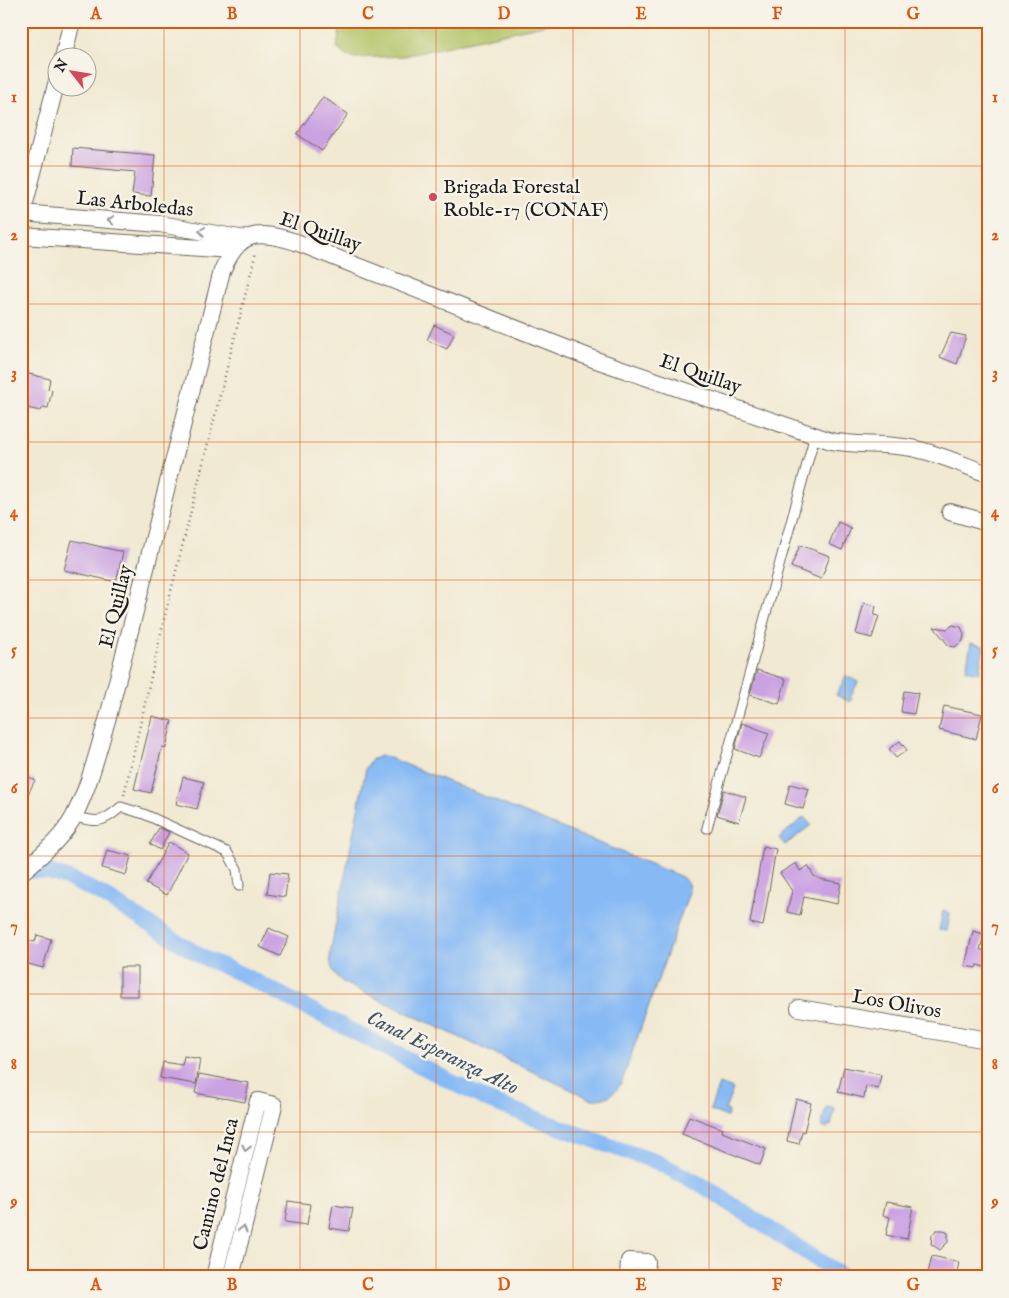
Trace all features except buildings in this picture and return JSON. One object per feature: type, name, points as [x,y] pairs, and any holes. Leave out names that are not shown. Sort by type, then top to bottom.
[{"type":"street","points":[[65,48],[72,21]]},
{"type":"street","points":[[22,215],[53,98]]},
{"type":"street","name":"Las Arboledas","points":[[22,215],[160,224],[244,239]]},
{"type":"street","name":"El Quillay","points":[[27,868],[55,841],[74,817],[95,763],[220,280],[232,250],[244,239],[261,234],[275,235],[296,242],[596,360],[815,435],[848,444],[889,445],[911,448],[933,453],[988,474]]},
{"type":"street","name":"Las Arboledas","points":[[21,236],[232,250]]},
{"type":"street","points":[[950,512],[988,523]]},
{"type":"street","name":"Los Olivos","points":[[799,1008],[988,1040]]},
{"type":"street","name":"Camino del Inca","points":[[214,1277],[258,1101],[274,1106],[231,1277]]},
{"type":"street","points":[[629,1269],[646,1270]]},
{"type":"lane","points":[[707,828],[815,435]]},
{"type":"lane","points":[[74,817],[97,822],[109,817],[121,807],[144,814],[227,852],[237,869],[239,886]]},
{"type":"path","points":[[121,807],[169,601],[261,234]]},
{"type":"green space","points":[[341,21],[561,21],[404,56],[355,58],[346,56],[337,48]]},
{"type":"water","points":[[971,643],[984,646],[979,673],[966,670]]},
{"type":"water","points":[[846,676],[858,682],[850,702],[836,695]]},
{"type":"water","points":[[385,756],[682,877],[688,883],[689,892],[622,1081],[614,1093],[606,1097],[591,1099],[346,984],[336,975],[332,968],[330,954],[366,768],[371,760]]},
{"type":"water","points":[[804,817],[811,825],[785,845],[779,838]]},
{"type":"water","points":[[943,911],[950,913],[947,931],[939,930]]},
{"type":"water","points":[[719,1084],[733,1089],[725,1110],[729,1111],[727,1117],[710,1110]]},
{"type":"water","points":[[826,1107],[835,1108],[831,1126],[828,1125],[827,1128],[821,1127]]},
{"type":"waterway","name":"Canal Esperanza Alto","points":[[21,869],[49,872],[72,880],[99,893],[204,958],[241,974],[489,1101],[657,1162],[705,1187],[844,1277]]},
{"type":"place","name":"Brigada Forestal Roble-17 (CONAF)","points":[[433,197]]}]
